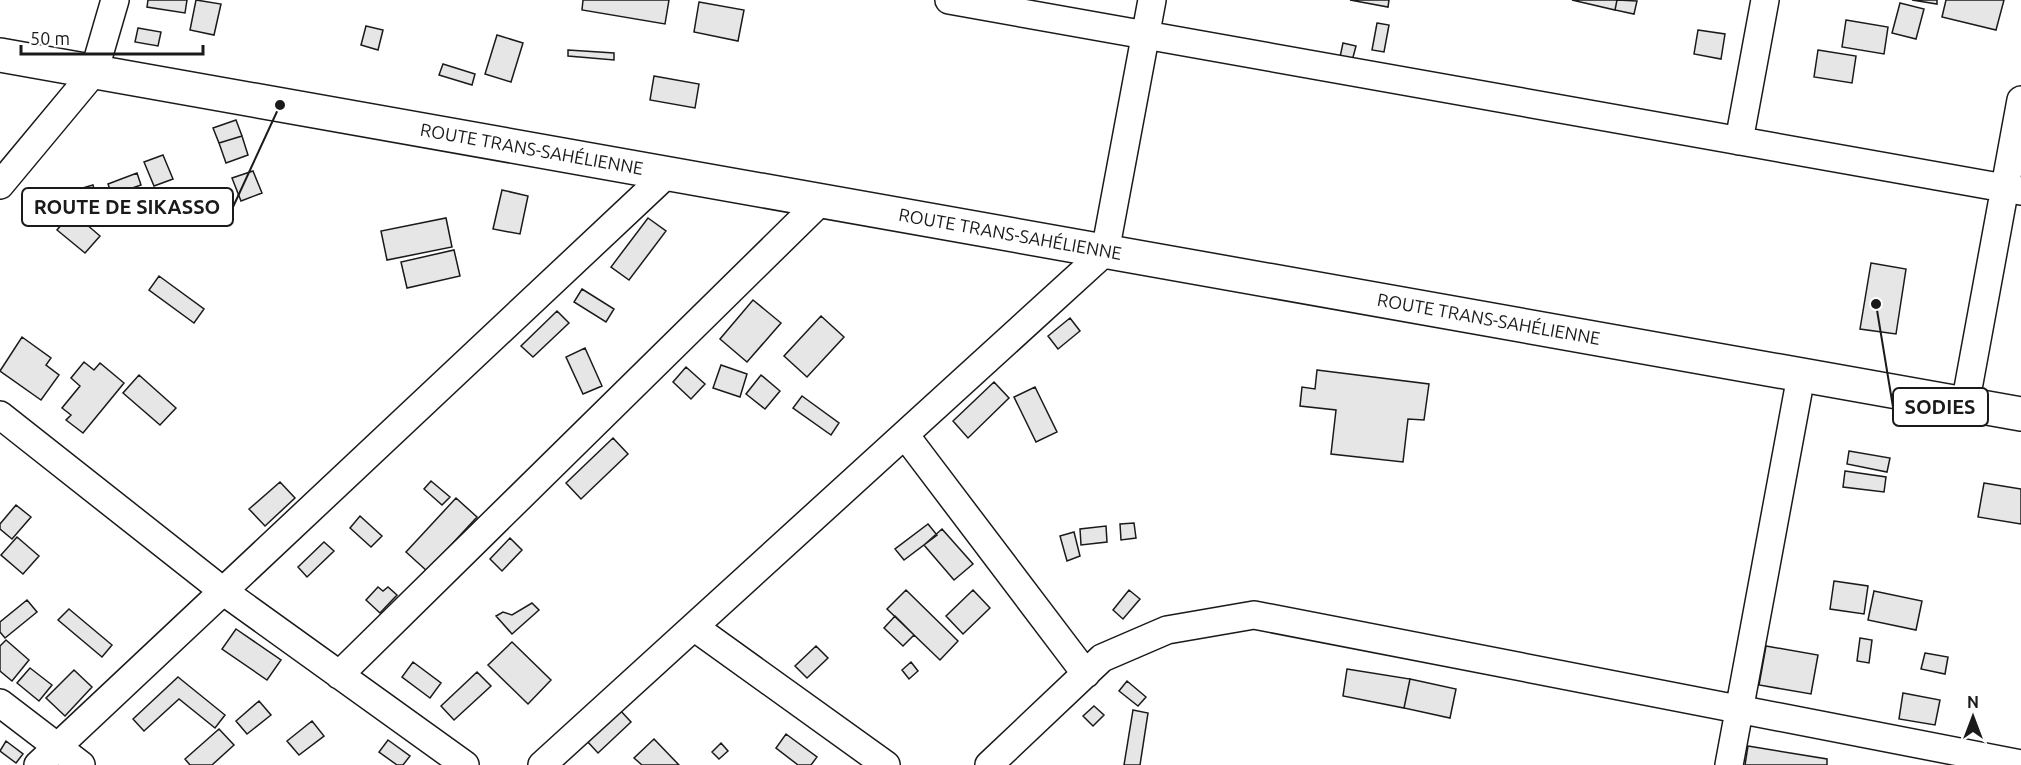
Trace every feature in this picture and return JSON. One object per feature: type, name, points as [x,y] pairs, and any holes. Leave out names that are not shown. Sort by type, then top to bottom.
[{"type":"highway","name":"ROUTE TRANS-SAHÉLIENNE","points":[[0,55],[2021,414]]},
{"type":"street","points":[[0,185],[94,72],[115,0]]},
{"type":"street","points":[[949,0],[2013,189]]},
{"type":"street","points":[[542,765],[1106,252],[1152,0]]},
{"type":"street","points":[[1739,141],[1765,0]]},
{"type":"street","points":[[1965,405],[2013,189],[2021,100]]},
{"type":"street","points":[[47,756],[667,174]]},
{"type":"street","points":[[339,675],[820,202]]},
{"type":"street","points":[[1728,765],[1801,376]]},
{"type":"street","points":[[0,415],[223,591],[465,765]]},
{"type":"street","points":[[905,435],[1086,674]]},
{"type":"street","points":[[989,765],[1102,658],[1167,630],[1254,615],[2021,764]]},
{"type":"street","points":[[694,627],[886,765]]},
{"type":"street","points":[[0,703],[47,756],[81,765]]},
{"type":"building","points":[[148,0],[187,0],[185,13],[147,7]]},
{"type":"building","points":[[196,0],[221,4],[214,35],[190,30]]},
{"type":"building","points":[[583,0],[669,0],[665,24],[582,10]]},
{"type":"building","points":[[1350,0],[1389,0],[1388,7]]},
{"type":"building","points":[[1572,0],[1617,0],[1615,10]]},
{"type":"building","points":[[1617,0],[1637,1],[1634,14],[1615,10]]},
{"type":"building","points":[[1912,0],[1937,0],[1937,4]]},
{"type":"building","points":[[1946,0],[2004,0],[1996,30],[1942,17]]},
{"type":"building","points":[[699,2],[744,10],[738,41],[694,32]]},
{"type":"building","points":[[1900,3],[1924,9],[1916,39],[1892,33]]},
{"type":"building","points":[[1846,20],[1888,27],[1884,54],[1842,47]]},
{"type":"building","points":[[1377,23],[1389,25],[1384,52],[1372,50]]},
{"type":"building","points":[[366,26],[383,30],[378,50],[361,45]]},
{"type":"building","points":[[138,28],[161,32],[158,46],[135,42]]},
{"type":"building","points":[[1698,30],[1725,34],[1721,59],[1694,54]]},
{"type":"building","points":[[497,35],[523,43],[511,82],[485,74]]},
{"type":"building","points":[[1343,43],[1356,46],[1352,61],[1340,57]]},
{"type":"building","points":[[568,50],[614,53],[614,60],[568,56]]},
{"type":"building","points":[[1818,50],[1856,56],[1852,83],[1814,77]]},
{"type":"building","points":[[443,64],[475,74],[472,85],[439,75]]},
{"type":"building","points":[[654,76],[699,84],[695,108],[650,100]]},
{"type":"building","points":[[236,120],[242,136],[219,143],[213,128]]},
{"type":"building","points":[[242,136],[248,155],[226,163],[219,143]]},
{"type":"building","points":[[163,155],[173,179],[154,186],[144,162]]},
{"type":"building","points":[[253,171],[262,193],[241,201],[232,178]]},
{"type":"building","points":[[137,173],[141,185],[112,195],[108,184]]},
{"type":"building","points":[[93,185],[96,198],[66,207],[62,194]]},
{"type":"building","points":[[502,190],[528,196],[520,234],[493,229]]},
{"type":"building","points":[[72,212],[100,236],[85,253],[57,230]]},
{"type":"building","points":[[446,218],[452,247],[387,260],[381,231]]},
{"type":"building","points":[[648,218],[666,231],[629,280],[611,267]]},
{"type":"building","points":[[454,250],[460,276],[407,288],[401,262]]},
{"type":"building","points":[[1871,263],[1906,269],[1896,334],[1860,329]]},
{"type":"building","points":[[159,276],[204,309],[194,323],[149,290]]},
{"type":"building","points":[[582,289],[614,309],[606,322],[574,302]]},
{"type":"building","points":[[753,300],[781,323],[747,362],[720,339]]},
{"type":"building","points":[[557,311],[569,323],[533,357],[521,346]]},
{"type":"building","points":[[821,316],[844,337],[807,377],[784,356]]},
{"type":"building","points":[[1070,318],[1080,331],[1058,349],[1048,336]]},
{"type":"building","points":[[22,337],[51,358],[46,365],[59,375],[41,400],[0,371]]},
{"type":"building","points":[[585,348],[602,386],[583,394],[566,357]]},
{"type":"building","points":[[84,362],[94,370],[100,363],[124,383],[83,433],[66,420],[71,415],[62,408],[80,386],[71,378]]},
{"type":"building","points":[[721,365],[747,374],[740,397],[713,388]]},
{"type":"building","points":[[686,367],[705,384],[691,399],[673,382]]},
{"type":"building","points":[[1317,370],[1429,384],[1424,420],[1408,419],[1403,462],[1331,454],[1336,410],[1300,406],[1302,387],[1315,389]]},
{"type":"building","points":[[139,375],[176,408],[160,425],[123,393]]},
{"type":"building","points":[[761,375],[780,391],[765,409],[746,394]]},
{"type":"building","points":[[994,382],[1009,398],[968,438],[953,421]]},
{"type":"building","points":[[1035,387],[1057,432],[1036,442],[1014,397]]},
{"type":"building","points":[[802,396],[839,423],[831,435],[793,408]]},
{"type":"building","points":[[613,438],[628,454],[581,499],[566,483]]},
{"type":"building","points":[[1849,451],[1890,458],[1887,472],[1847,464]]},
{"type":"building","points":[[1845,471],[1886,477],[1884,492],[1843,487]]},
{"type":"building","points":[[431,481],[450,497],[442,505],[424,489]]},
{"type":"building","points":[[280,482],[295,498],[265,526],[249,509]]},
{"type":"building","points":[[1984,483],[2021,489],[2021,524],[1978,517]]},
{"type":"building","points":[[456,498],[477,517],[427,571],[406,552]]},
{"type":"building","points":[[16,505],[31,517],[12,539],[0,529],[0,524]]},
{"type":"building","points":[[360,516],[382,536],[371,547],[350,528]]},
{"type":"building","points":[[1134,523],[1136,538],[1121,540],[1120,524]]},
{"type":"building","points":[[928,524],[937,535],[904,560],[895,549]]},
{"type":"building","points":[[1106,526],[1107,542],[1081,545],[1080,529]]},
{"type":"building","points":[[942,529],[973,564],[954,580],[924,545]]},
{"type":"building","points":[[1074,532],[1080,556],[1067,561],[1060,536]]},
{"type":"building","points":[[17,537],[39,556],[23,574],[1,555]]},
{"type":"building","points":[[510,538],[522,550],[502,571],[490,559]]},
{"type":"building","points":[[324,542],[334,551],[307,577],[298,567]]},
{"type":"building","points":[[1834,581],[1868,586],[1864,614],[1830,609]]},
{"type":"building","points":[[378,587],[383,591],[388,587],[397,595],[380,613],[366,600]]},
{"type":"building","points":[[906,590],[958,641],[940,660],[887,609]]},
{"type":"building","points":[[973,590],[990,608],[963,634],[946,616]]},
{"type":"building","points":[[1129,590],[1140,599],[1123,619],[1113,610]]},
{"type":"building","points":[[1874,591],[1922,601],[1916,630],[1868,620]]},
{"type":"building","points":[[27,600],[37,612],[5,638],[0,632],[0,622]]},
{"type":"building","points":[[532,603],[539,610],[512,634],[496,616],[503,612],[512,615]]},
{"type":"building","points":[[69,609],[112,645],[102,657],[58,620]]},
{"type":"building","points":[[895,616],[914,635],[903,646],[884,628]]},
{"type":"building","points":[[236,629],[281,660],[267,680],[222,649]]},
{"type":"building","points":[[1860,638],[1872,640],[1869,663],[1857,661]]},
{"type":"building","points":[[6,640],[29,660],[12,681],[0,671],[0,646]]},
{"type":"building","points":[[512,642],[551,680],[528,704],[488,665]]},
{"type":"building","points":[[816,646],[828,658],[807,678],[795,666]]},
{"type":"building","points":[[1766,646],[1818,655],[1811,694],[1759,685]]},
{"type":"building","points":[[1925,653],[1948,657],[1945,674],[1921,669]]},
{"type":"building","points":[[413,662],[441,683],[430,698],[402,677]]},
{"type":"building","points":[[911,662],[918,671],[909,679],[902,670]]},
{"type":"building","points":[[30,668],[52,685],[39,701],[17,683]]},
{"type":"building","points":[[1347,669],[1410,679],[1404,708],[1343,696]]},
{"type":"building","points":[[74,670],[92,687],[65,716],[46,698]]},
{"type":"building","points":[[477,672],[491,686],[454,720],[441,706]]},
{"type":"building","points":[[178,677],[225,715],[215,728],[179,699],[144,731],[133,719]]},
{"type":"building","points":[[1410,679],[1456,689],[1450,718],[1404,708]]},
{"type":"building","points":[[1127,681],[1146,697],[1138,706],[1119,691]]},
{"type":"building","points":[[1903,693],[1940,700],[1935,725],[1899,719]]},
{"type":"building","points":[[259,701],[271,715],[247,734],[236,721]]},
{"type":"building","points":[[1094,706],[1104,715],[1093,726],[1083,716]]},
{"type":"building","points":[[619,709],[631,722],[598,753],[586,740]]},
{"type":"building","points":[[1133,710],[1148,713],[1140,765],[1124,765]]},
{"type":"building","points":[[312,721],[324,736],[299,755],[287,741]]},
{"type":"building","points":[[219,729],[234,745],[212,765],[190,765],[185,759]]},
{"type":"building","points":[[786,734],[817,757],[811,765],[798,765],[776,748]]},
{"type":"building","points":[[654,739],[679,765],[642,765],[634,758]]},
{"type":"building","points":[[388,740],[410,756],[403,765],[397,765],[379,752]]},
{"type":"building","points":[[6,741],[23,754],[16,763],[0,751]]},
{"type":"building","points":[[721,743],[728,751],[719,759],[712,752]]},
{"type":"building","points":[[1748,746],[1827,759],[1827,765],[1745,765]]},
{"type":"place","name":"ROUTE DE SIKASSO","points":[[280,105]]},
{"type":"place","name":"SODIES","points":[[1876,304]]}]
